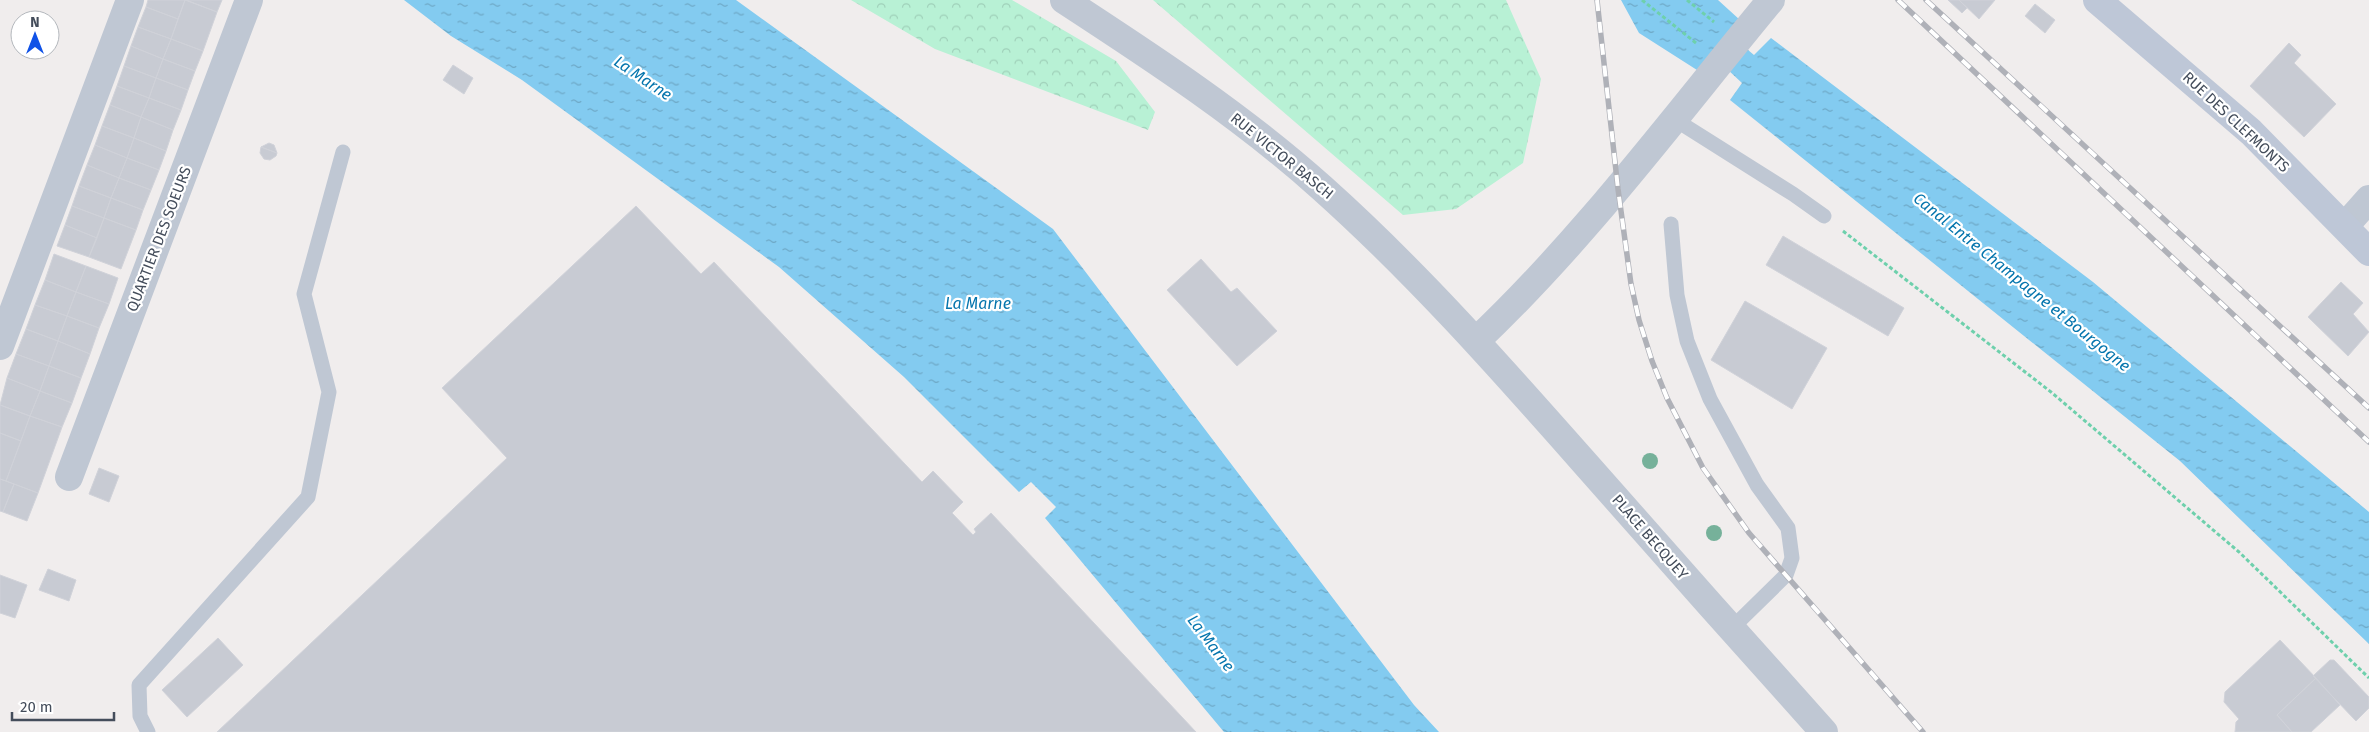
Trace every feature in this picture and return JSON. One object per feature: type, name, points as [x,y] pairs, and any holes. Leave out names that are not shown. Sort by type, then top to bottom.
[{"type":"street","points":[[0,346],[130,0]]},
{"type":"street","name":"QUARTIER DES SOEURS","points":[[69,477],[249,0]]},
{"type":"street","name":"RUE VICTOR BASCH","points":[[1064,0],[1195,88],[1268,142],[1321,186],[1380,241],[1476,341]]},
{"type":"street","points":[[1476,341],[1530,288],[1618,189],[1701,84],[1731,33],[1771,0]]},
{"type":"street","name":"RUE DES CLEFMONTS","points":[[2097,0],[2251,132],[2369,252]]},
{"type":"street","points":[[2345,226],[2369,199]]},
{"type":"street","name":"PLACE BECQUEY","points":[[1476,341],[1824,732]]},
{"type":"lane","points":[[1674,119],[1793,194],[1824,216]]},
{"type":"lane","points":[[148,732],[140,716],[139,685],[308,497],[329,392],[304,294],[343,152]]},
{"type":"lane","points":[[1671,224],[1677,295],[1687,341],[1710,399],[1757,485],[1788,528],[1792,558],[1786,575],[1731,629]]},
{"type":"path","points":[[1642,0],[1704,49]]},
{"type":"path","points":[[1687,0],[1731,33]]},
{"type":"path","points":[[1824,216],[2050,392],[2239,552],[2369,678]]},
{"type":"green space","points":[[851,0],[1012,0],[1116,61],[1155,112],[1148,130],[935,49]]},
{"type":"green space","points":[[1153,0],[1506,0],[1541,79],[1523,163],[1456,209],[1403,215]]},
{"type":"water","name":"La Marne","points":[[404,0],[736,0],[1053,229],[1414,705],[1439,732],[1224,732],[1045,518],[1056,507],[1031,482],[1019,492],[904,377],[779,267],[522,80],[451,36]]},
{"type":"water","name":"Canal Entre Champagne et Bourgogne","points":[[1621,0],[1718,0],[1740,20],[1729,34],[1754,55],[1771,38],[2093,282],[2369,512],[2369,644],[2180,461],[1730,100],[1742,83],[1712,55],[1697,70],[1639,33]]},
{"type":"building","points":[[148,0],[185,0],[178,19],[146,7]]},
{"type":"building","points":[[185,0],[217,12],[203,51],[171,39]]},
{"type":"building","points":[[186,0],[222,0],[217,12]]},
{"type":"building","points":[[1948,0],[1959,0],[1967,8],[1962,13]]},
{"type":"building","points":[[1959,0],[1995,0],[1979,19]]},
{"type":"building","points":[[2035,4],[2055,20],[2045,33],[2025,16]]},
{"type":"building","points":[[146,7],[178,19],[171,39],[138,27]]},
{"type":"building","points":[[138,27],[171,39],[163,59],[131,46]]},
{"type":"building","points":[[171,39],[203,51],[195,71],[163,59]]},
{"type":"building","points":[[2289,43],[2301,55],[2294,63],[2336,104],[2304,137],[2250,86]]},
{"type":"building","points":[[131,46],[163,59],[156,78],[124,66]]},
{"type":"building","points":[[163,59],[195,71],[188,90],[156,78]]},
{"type":"building","points":[[453,65],[473,78],[464,94],[443,80]]},
{"type":"building","points":[[124,66],[156,78],[149,98],[117,86]]},
{"type":"building","points":[[156,78],[188,90],[181,110],[149,98]]},
{"type":"building","points":[[117,86],[149,98],[141,117],[110,105]]},
{"type":"building","points":[[149,98],[181,110],[173,130],[141,117]]},
{"type":"building","points":[[110,105],[141,117],[134,138],[102,126]]},
{"type":"building","points":[[141,117],[173,130],[166,151],[134,138]]},
{"type":"building","points":[[102,126],[134,138],[127,158],[95,145]]},
{"type":"building","points":[[134,138],[166,151],[159,170],[127,158]]},
{"type":"building","points":[[269,143],[274,145],[277,153],[261,147]]},
{"type":"building","points":[[95,145],[127,158],[119,178],[87,165]]},
{"type":"building","points":[[261,147],[277,153],[276,156],[270,160],[264,159],[260,153]]},
{"type":"building","points":[[127,158],[159,170],[151,190],[119,178]]},
{"type":"building","points":[[87,165],[119,178],[111,198],[79,186]]},
{"type":"building","points":[[119,178],[151,190],[143,210],[111,198]]},
{"type":"building","points":[[79,186],[111,198],[104,218],[72,206]]},
{"type":"building","points":[[111,198],[143,210],[136,230],[104,218]]},
{"type":"building","points":[[72,206],[104,218],[97,238],[65,225]]},
{"type":"building","points":[[636,206],[701,274],[714,262],[922,482],[933,471],[963,502],[952,513],[973,535],[976,532],[974,529],[991,513],[1196,732],[217,732],[507,458],[442,388]]},
{"type":"building","points":[[104,218],[136,230],[121,269],[89,257]]},
{"type":"building","points":[[65,225],[97,238],[89,257],[57,246]]},
{"type":"building","points":[[1783,236],[1904,308],[1888,336],[1766,265]]},
{"type":"building","points":[[54,254],[86,266],[76,292],[45,280]]},
{"type":"building","points":[[1201,259],[1231,292],[1237,288],[1277,331],[1237,366],[1167,290]]},
{"type":"building","points":[[86,266],[118,278],[109,304],[76,292]]},
{"type":"building","points":[[45,280],[76,292],[67,316],[35,305]]},
{"type":"building","points":[[2341,282],[2363,303],[2353,314],[2369,332],[2348,356],[2308,317]]},
{"type":"building","points":[[76,292],[109,304],[99,328],[67,316]]},
{"type":"building","points":[[1745,301],[1827,348],[1792,409],[1711,360]]},
{"type":"building","points":[[35,305],[67,316],[58,341],[26,329]]},
{"type":"building","points":[[67,316],[99,328],[90,354],[58,341]]},
{"type":"building","points":[[26,329],[58,341],[49,366],[16,354]]},
{"type":"building","points":[[58,341],[90,354],[81,378],[49,366]]},
{"type":"building","points":[[16,354],[49,366],[40,391],[7,378]]},
{"type":"building","points":[[49,366],[81,378],[72,403],[40,391]]},
{"type":"building","points":[[7,378],[40,391],[30,416],[0,405]]},
{"type":"building","points":[[40,391],[72,403],[62,427],[30,416]]},
{"type":"building","points":[[0,405],[30,416],[21,441],[0,433]]},
{"type":"building","points":[[30,416],[62,427],[38,493],[6,481]]},
{"type":"building","points":[[0,433],[21,441],[6,481],[0,479]]},
{"type":"building","points":[[99,468],[119,476],[109,502],[89,494]]},
{"type":"building","points":[[0,479],[14,484],[3,512],[0,511]]},
{"type":"building","points":[[14,484],[38,493],[27,521],[3,512]]},
{"type":"building","points":[[48,569],[76,580],[69,601],[39,590]]},
{"type":"building","points":[[0,575],[27,585],[15,618],[0,613]]},
{"type":"building","points":[[218,638],[243,665],[187,717],[162,690]]},
{"type":"building","points":[[2280,640],[2316,678],[2277,715],[2292,732],[2235,732],[2236,722],[2239,719],[2224,702],[2225,692]]},
{"type":"building","points":[[2330,660],[2334,660],[2369,697],[2369,708],[2356,721],[2313,676]]},
{"type":"building","points":[[2316,678],[2340,705],[2311,732],[2292,732],[2277,715]]},
{"type":"railway","points":[[1597,0],[1618,189],[1631,284],[1639,320],[1652,361],[1667,398],[1703,468],[1749,533],[1923,732]]},
{"type":"railway","points":[[1898,0],[2369,442]]},
{"type":"railway","points":[[1926,0],[2369,408]]}]
